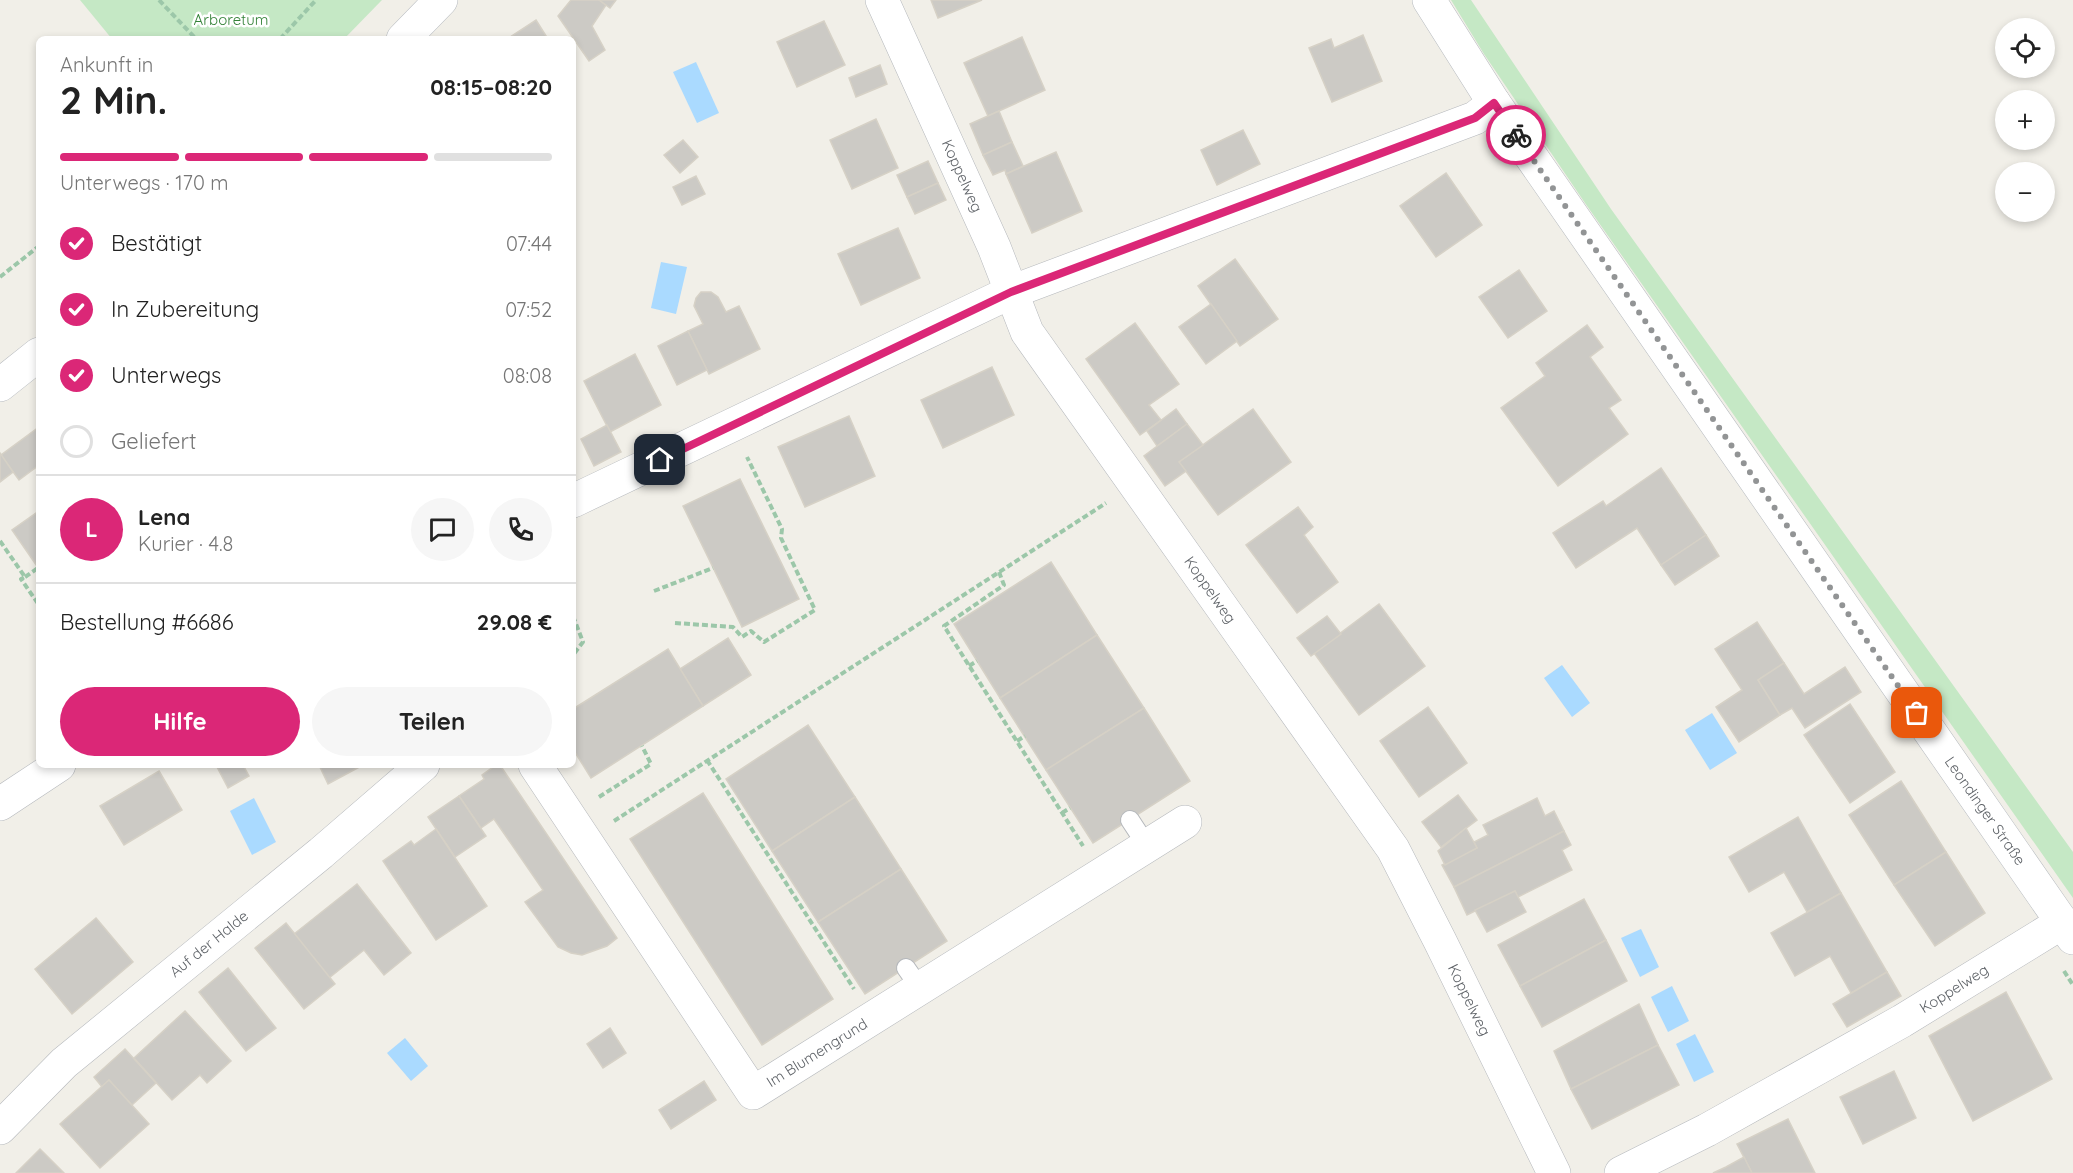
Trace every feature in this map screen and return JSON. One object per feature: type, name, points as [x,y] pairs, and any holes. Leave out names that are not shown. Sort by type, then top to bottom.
[{"type":"street","points":[[406,36],[441,0]]},
{"type":"street","name":"Koppelweg","points":[[882,0],[994,247],[1027,332],[1393,849],[1554,1173]]},
{"type":"street","name":"Leondinger Straße","points":[[1429,0],[1494,103],[2068,930]]},
{"type":"street","points":[[576,500],[1011,292],[1475,118],[1494,103]]},
{"type":"street","points":[[0,385],[36,356]]},
{"type":"street","points":[[0,804],[54,768]]},
{"type":"street","name":"Auf der Halde","points":[[0,1128],[64,1063],[321,853],[420,768]]},
{"type":"street","name":"Im Blumengrund","points":[[537,768],[753,1093],[873,1018],[913,978],[1101,874],[1138,833],[1185,822]]},
{"type":"street","name":"Koppelweg","points":[[1621,1173],[1707,1130],[2068,930]]},
{"type":"path","points":[[159,0],[193,36]]},
{"type":"path","points":[[283,36],[316,0]]},
{"type":"path","points":[[0,277],[36,248]]},
{"type":"path","points":[[675,623],[733,627],[742,637],[751,631],[764,642],[815,610],[781,538],[782,530],[745,452]]},
{"type":"path","points":[[612,821],[1135,484]]},
{"type":"path","points":[[0,541],[25,577]]},
{"type":"path","points":[[654,591],[713,568]]},
{"type":"path","points":[[36,569],[21,579],[36,601]]},
{"type":"path","points":[[999,572],[1004,585],[944,626],[1101,874]]},
{"type":"path","points":[[576,624],[583,642],[576,651]]},
{"type":"path","points":[[969,666],[977,661]]},
{"type":"path","points":[[1017,741],[1025,736]]},
{"type":"path","points":[[597,798],[651,764],[642,746]]},
{"type":"path","points":[[707,760],[792,887],[873,1018]]},
{"type":"path","points":[[1062,813],[1070,808]]},
{"type":"path","points":[[835,959],[840,956]]},
{"type":"green space","name":"Arboretum","points":[[80,0],[382,0],[347,36],[110,36]]},
{"type":"green space","points":[[1451,0],[1471,0],[1611,209],[2073,852],[2073,898],[1585,203],[1484,54]]},
{"type":"water","points":[[696,62],[719,113],[697,123],[673,72]]},
{"type":"water","points":[[661,262],[687,267],[676,314],[651,308]]},
{"type":"water","points":[[1562,665],[1590,703],[1572,717],[1544,678]]},
{"type":"water","points":[[1712,713],[1737,753],[1710,770],[1685,730]]},
{"type":"water","points":[[254,798],[276,842],[252,855],[230,811]]},
{"type":"water","points":[[1641,929],[1659,967],[1640,977],[1621,938]]},
{"type":"water","points":[[1672,986],[1689,1021],[1668,1032],[1651,997]]},
{"type":"water","points":[[1695,1034],[1714,1072],[1694,1082],[1676,1044]]},
{"type":"water","points":[[405,1038],[428,1066],[411,1081],[387,1053]]},
{"type":"building","points":[[571,0],[599,0],[606,5],[592,26],[605,50],[589,61],[576,42],[576,36],[572,36],[558,16]]},
{"type":"building","points":[[599,0],[616,0],[610,8]]},
{"type":"building","points":[[931,0],[982,0],[938,18]]},
{"type":"building","points":[[536,20],[546,36],[512,36]]},
{"type":"building","points":[[824,21],[845,65],[797,87],[777,42]]},
{"type":"building","points":[[1363,35],[1382,81],[1332,102],[1309,48],[1331,39],[1334,48]]},
{"type":"building","points":[[1022,37],[1045,90],[988,116],[964,63]]},
{"type":"building","points":[[880,65],[887,84],[856,97],[849,78]]},
{"type":"building","points":[[999,111],[1012,142],[983,155],[970,124]]},
{"type":"building","points":[[876,119],[898,168],[852,189],[830,140]]},
{"type":"building","points":[[1243,130],[1260,164],[1217,185],[1201,150]]},
{"type":"building","points":[[683,140],[698,157],[680,173],[664,155]]},
{"type":"building","points":[[1012,142],[1023,166],[1006,174],[1005,170],[993,175],[983,155]]},
{"type":"building","points":[[1056,152],[1082,211],[1032,233],[1006,174]]},
{"type":"building","points":[[928,161],[938,183],[907,197],[897,175]]},
{"type":"building","points":[[1446,173],[1482,225],[1436,257],[1400,206]]},
{"type":"building","points":[[696,176],[705,194],[682,205],[673,187]]},
{"type":"building","points":[[938,183],[946,200],[915,214],[907,197]]},
{"type":"building","points":[[898,228],[920,278],[861,305],[838,254]]},
{"type":"building","points":[[1235,259],[1278,319],[1240,346],[1198,286]]},
{"type":"building","points":[[1519,270],[1547,311],[1508,338],[1479,297]]},
{"type":"building","points":[[701,292],[711,292],[718,297],[726,312],[739,306],[760,349],[709,374],[688,331],[703,324],[694,306]]},
{"type":"building","points":[[1211,304],[1237,341],[1206,364],[1179,327]]},
{"type":"building","points":[[1135,323],[1179,384],[1149,405],[1161,420],[1140,435],[1086,359]]},
{"type":"building","points":[[1587,325],[1603,347],[1590,357],[1621,400],[1609,408],[1628,434],[1558,486],[1501,408],[1545,376],[1536,363]]},
{"type":"building","points":[[688,331],[707,370],[677,385],[658,346]]},
{"type":"building","points":[[635,354],[661,405],[610,432],[584,381]]},
{"type":"building","points":[[992,367],[1014,415],[943,448],[921,400]]},
{"type":"building","points":[[1176,409],[1187,424],[1157,446],[1147,431]]},
{"type":"building","points":[[1253,409],[1291,462],[1218,515],[1179,462]]},
{"type":"building","points":[[849,416],[875,476],[805,507],[778,447]]},
{"type":"building","points":[[1187,424],[1203,445],[1179,462],[1186,471],[1165,486],[1144,456]]},
{"type":"building","points":[[607,425],[621,452],[594,466],[581,439]]},
{"type":"building","points":[[36,429],[36,467],[19,480],[1,455]]},
{"type":"building","points":[[0,453],[13,472],[0,482]]},
{"type":"building","points":[[1661,468],[1706,535],[1661,565],[1637,528],[1576,568],[1553,533],[1603,501],[1606,506]]},
{"type":"building","points":[[740,479],[799,599],[742,627],[683,506]]},
{"type":"building","points":[[1298,507],[1313,527],[1304,535],[1338,582],[1297,613],[1246,545]]},
{"type":"building","points":[[36,513],[36,565],[12,530]]},
{"type":"building","points":[[1706,535],[1719,556],[1675,585],[1661,565]]},
{"type":"building","points":[[1051,562],[1097,635],[1000,698],[954,624]]},
{"type":"building","points":[[1379,604],[1425,666],[1359,715],[1314,653]]},
{"type":"building","points":[[1327,616],[1341,634],[1311,656],[1297,638]]},
{"type":"building","points":[[1757,622],[1784,663],[1758,680],[1780,715],[1739,742],[1716,707],[1742,690],[1715,649]]},
{"type":"building","points":[[1097,635],[1144,708],[1046,770],[1000,698]]},
{"type":"building","points":[[728,638],[751,675],[703,706],[680,669]]},
{"type":"building","points":[[668,649],[703,706],[591,778],[576,754],[576,707]]},
{"type":"building","points":[[1784,663],[1804,694],[1845,667],[1861,692],[1805,728],[1792,708],[1780,715],[1758,680]]},
{"type":"building","points":[[1850,704],[1895,772],[1850,803],[1804,735]]},
{"type":"building","points":[[1428,707],[1467,763],[1419,797],[1380,741]]},
{"type":"building","points":[[1144,708],[1190,781],[1093,843],[1046,770]]},
{"type":"building","points":[[808,725],[855,797],[772,851],[726,779]]},
{"type":"building","points":[[218,768],[245,768],[249,776],[228,788]]},
{"type":"building","points":[[320,768],[357,768],[328,784]]},
{"type":"building","points":[[492,768],[502,768],[617,938],[607,946],[582,955],[558,947],[525,902],[543,890],[494,819],[481,828],[459,796],[484,779],[482,775]]},
{"type":"building","points":[[159,771],[182,810],[124,845],[100,806]]},
{"type":"building","points":[[1901,781],[1946,852],[1894,885],[1849,815]]},
{"type":"building","points":[[703,793],[833,999],[762,1045],[630,839]]},
{"type":"building","points":[[1458,795],[1477,820],[1441,847],[1422,822]]},
{"type":"building","points":[[459,796],[486,836],[455,857],[428,817]]},
{"type":"building","points":[[855,797],[901,869],[818,922],[772,851]]},
{"type":"building","points":[[1537,798],[1545,816],[1554,811],[1564,831],[1454,887],[1442,865],[1477,848],[1474,842],[1488,835],[1483,825]]},
{"type":"building","points":[[1798,817],[1841,893],[1807,912],[1784,872],[1749,892],[1729,857]]},
{"type":"building","points":[[1466,828],[1477,848],[1445,865],[1438,851]]},
{"type":"building","points":[[436,829],[487,906],[436,940],[383,861],[411,841],[414,845]]},
{"type":"building","points":[[1564,831],[1571,845],[1562,850],[1572,870],[1518,897],[1515,891],[1467,915],[1454,887]]},
{"type":"building","points":[[1946,852],[1985,913],[1935,946],[1894,885]]},
{"type":"building","points":[[901,869],[947,941],[865,994],[818,922]]},
{"type":"building","points":[[357,884],[411,953],[384,975],[364,950],[329,978],[294,934]]},
{"type":"building","points":[[1515,891],[1526,912],[1487,932],[1475,910]]},
{"type":"building","points":[[1841,893],[1887,972],[1851,993],[1830,956],[1795,976],[1771,933]]},
{"type":"building","points":[[1584,899],[1606,940],[1520,986],[1498,945]]},
{"type":"building","points":[[96,918],[133,962],[72,1014],[35,969]]},
{"type":"building","points":[[286,923],[335,984],[304,1009],[255,948]]},
{"type":"building","points":[[1606,940],[1627,981],[1542,1027],[1520,986]]},
{"type":"building","points":[[228,968],[276,1028],[246,1051],[199,992]]},
{"type":"building","points":[[1887,972],[1901,996],[1847,1027],[1833,1004]]},
{"type":"building","points":[[2006,992],[2052,1079],[1973,1121],[1929,1036]]},
{"type":"building","points":[[1639,1004],[1658,1045],[1571,1089],[1554,1051]]},
{"type":"building","points":[[185,1011],[231,1061],[207,1083],[200,1075],[172,1100],[134,1058]]},
{"type":"building","points":[[610,1028],[626,1053],[603,1068],[587,1044]]},
{"type":"building","points":[[1658,1045],[1679,1085],[1592,1129],[1571,1089]]},
{"type":"building","points":[[125,1049],[156,1083],[132,1105],[109,1080],[102,1087],[94,1077]]},
{"type":"building","points":[[1894,1071],[1916,1118],[1863,1144],[1840,1097]]},
{"type":"building","points":[[109,1080],[149,1124],[100,1168],[60,1124]]},
{"type":"building","points":[[704,1081],[716,1100],[671,1129],[659,1110]]},
{"type":"building","points":[[1788,1119],[1815,1173],[1752,1173],[1737,1144]]},
{"type":"building","points":[[40,1149],[64,1173],[16,1173]]},
{"type":"building","points":[[1744,1157],[1752,1173],[1713,1173],[1726,1167]]},
{"type":"way so far","points":[[1516,135],[1917,713]]},
{"type":"route","points":[[660,460],[1011,292],[1475,118],[1494,103],[1516,135]]}]
